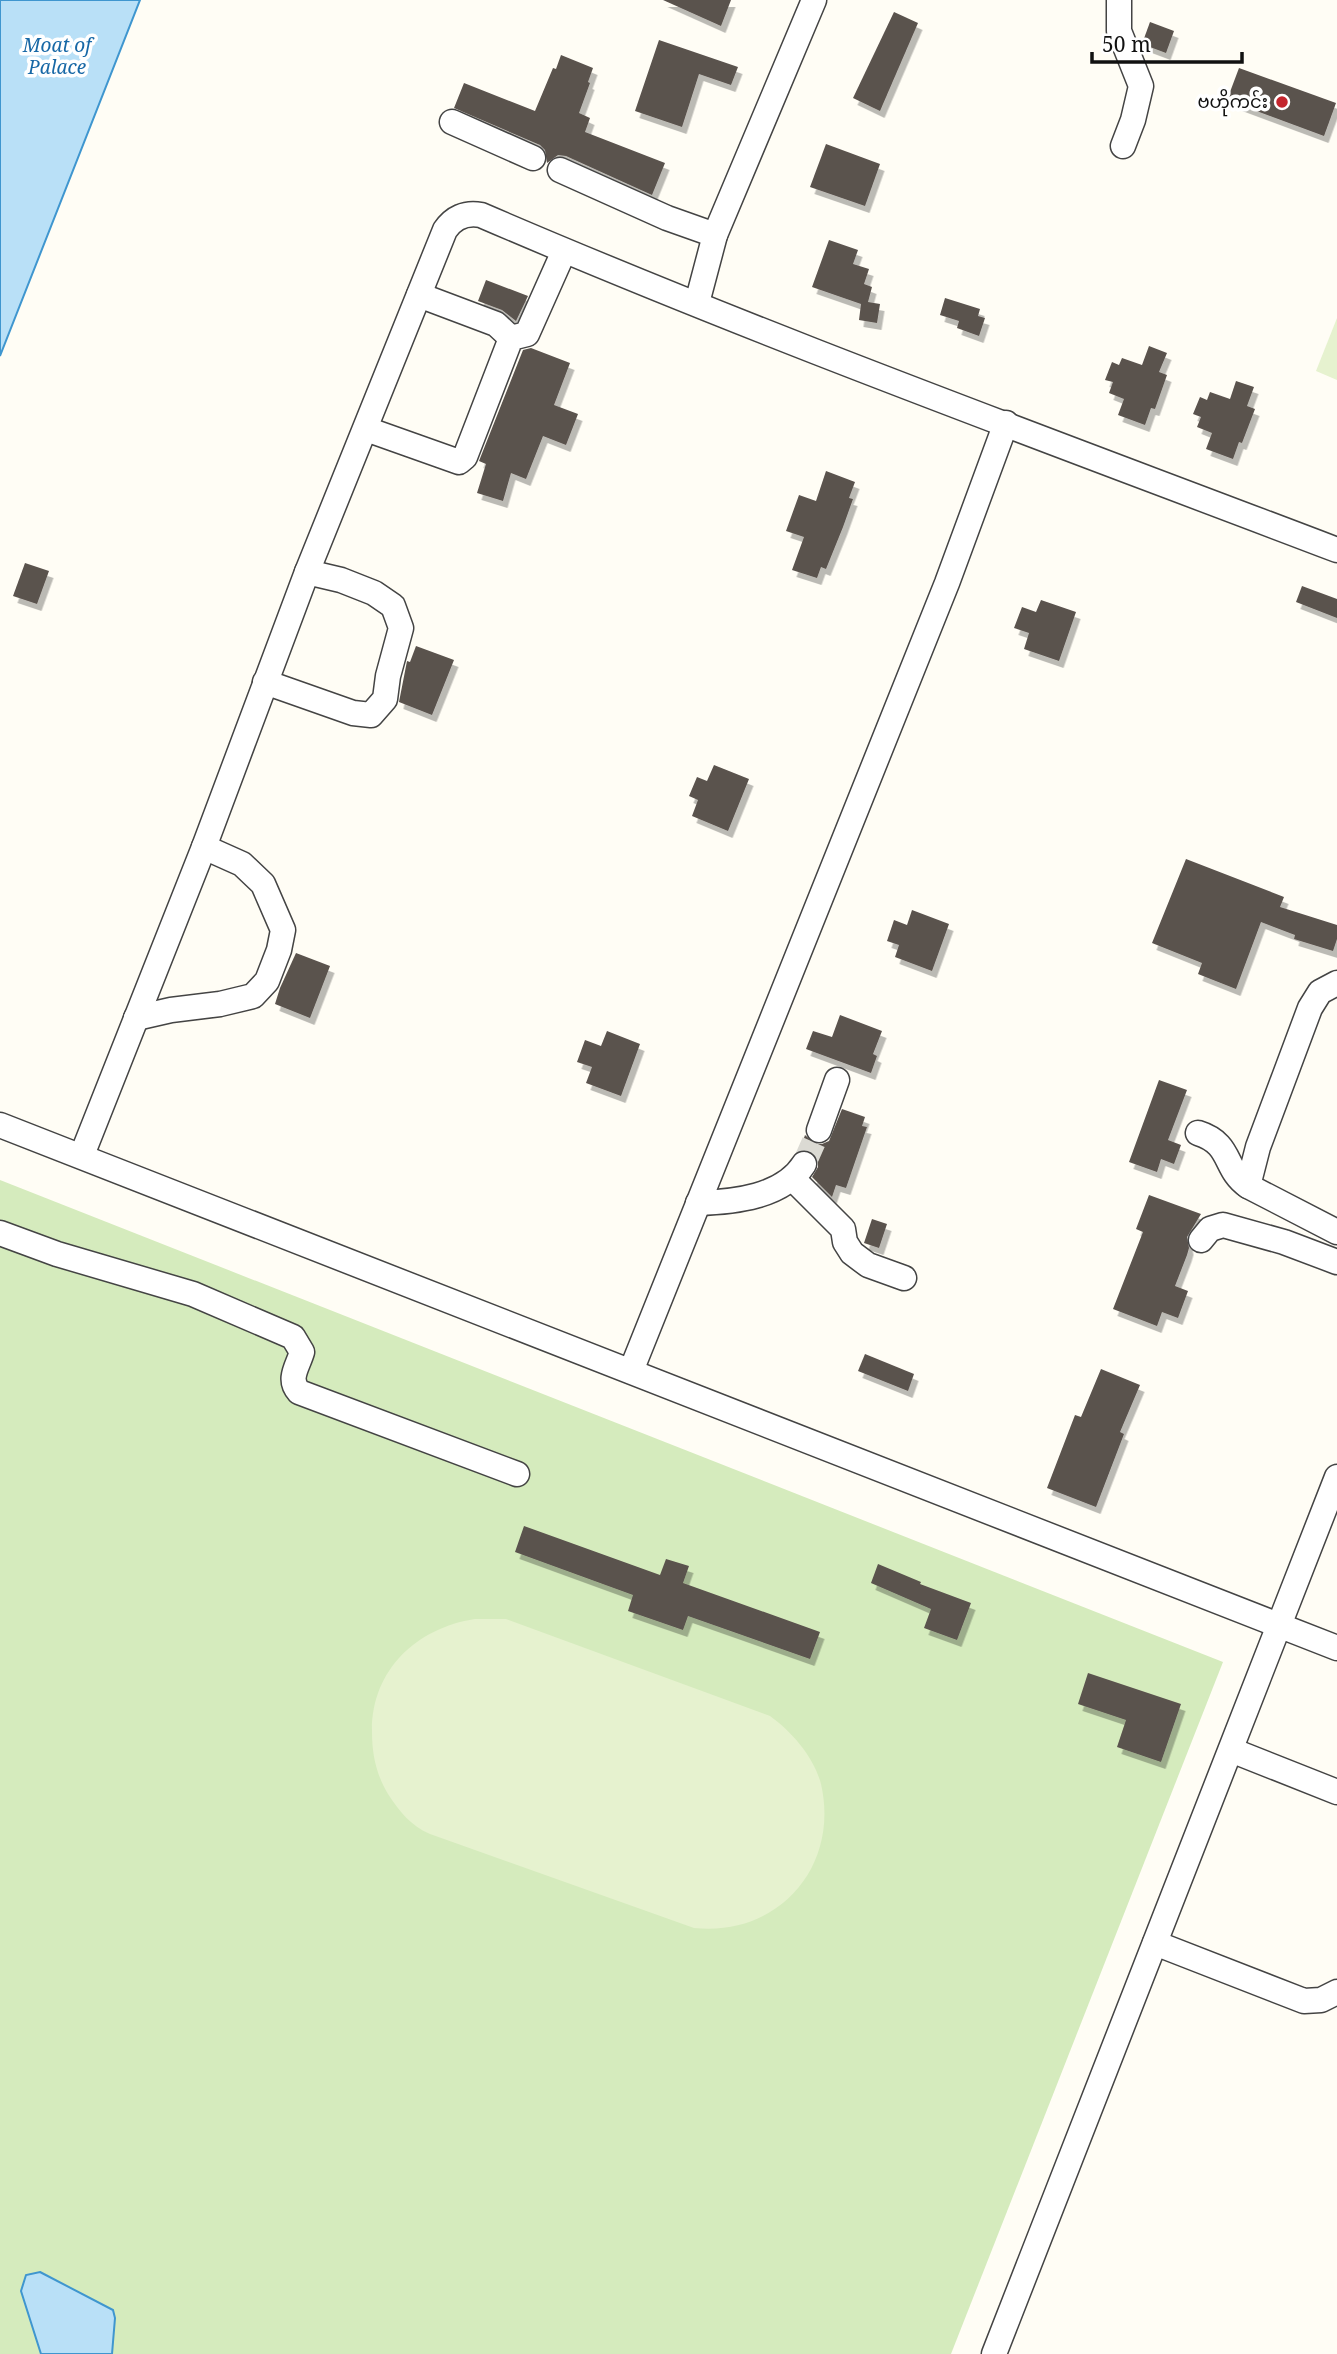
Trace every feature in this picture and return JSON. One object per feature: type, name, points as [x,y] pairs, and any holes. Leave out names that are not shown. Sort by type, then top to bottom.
[{"type":"street","points":[[697,303],[715,235],[814,0]]},
{"type":"street","points":[[1119,0],[1119,32],[1141,86],[1133,120],[1123,146]]},
{"type":"street","points":[[452,122],[533,158]]},
{"type":"street","points":[[560,170],[667,218],[715,235]]},
{"type":"street","points":[[82,1155],[204,846],[307,572],[445,230],[450,223],[467,214],[481,215],[564,251],[1337,551]]},
{"type":"street","points":[[511,338],[527,334],[564,251]]},
{"type":"street","points":[[419,295],[496,324],[511,338]]},
{"type":"street","points":[[366,429],[459,462],[465,457],[511,338]]},
{"type":"street","points":[[631,1371],[947,583],[1006,424]]},
{"type":"street","points":[[265,682],[353,713],[371,715],[384,699],[401,628],[393,606],[374,593],[341,580],[307,572]]},
{"type":"street","points":[[136,1018],[253,996],[267,981],[279,950],[282,930],[263,884],[242,864],[204,846]]},
{"type":"street","points":[[1248,1186],[1258,1147],[1310,1008],[1321,992],[1337,983]]},
{"type":"street","points":[[819,1130],[837,1080]]},
{"type":"street","points":[[0,1125],[1337,1648]]},
{"type":"street","points":[[1198,1133],[1216,1139],[1238,1179],[1269,1199],[1337,1232]]},
{"type":"street","points":[[698,1203],[747,1199],[799,1172],[843,1228],[845,1242],[852,1253],[868,1265],[904,1278]]},
{"type":"street","points":[[1201,1240],[1210,1229],[1223,1225],[1284,1242],[1337,1262]]},
{"type":"street","points":[[0,1233],[57,1254],[192,1294],[293,1337],[302,1352],[294,1372],[295,1387],[299,1392],[517,1474]]},
{"type":"street","points":[[994,2354],[1337,1479]]},
{"type":"street","points":[[1231,1750],[1337,1792]]},
{"type":"street","points":[[1155,1943],[1304,2001],[1321,2000],[1337,1992]]},
{"type":"green space","points":[[1337,318],[1337,380],[1316,371]]},
{"type":"green space","points":[[0,1180],[1223,1662],[951,2354],[0,2354]]},
{"type":"green space","points":[[475,1619],[506,1619],[770,1716],[778,1722],[801,1746],[813,1764],[821,1784],[824,1814],[821,1843],[811,1868],[796,1890],[776,1908],[752,1921],[724,1928],[694,1928],[430,1834],[411,1822],[388,1794],[376,1764],[372,1732],[379,1690],[401,1656],[416,1643],[434,1632]]},
{"type":"water","name":"Moat of Palace","points":[[0,0],[140,0],[0,356]]},
{"type":"water","points":[[40,2272],[113,2310],[115,2318],[112,2354],[41,2354],[21,2291],[26,2275]]},
{"type":"building","points":[[663,0],[731,0],[721,26]]},
{"type":"building","points":[[894,12],[918,23],[880,111],[853,98]]},
{"type":"building","points":[[1150,22],[1174,31],[1166,53],[1142,44]]},
{"type":"building","points":[[659,40],[738,67],[731,85],[699,74],[682,127],[635,111]]},
{"type":"building","points":[[561,55],[593,68],[579,113],[590,118],[585,132],[665,163],[652,195],[566,156],[558,155],[547,163],[545,150],[540,145],[454,108],[464,83],[535,111]]},
{"type":"building","name":"ဗဟိုကင်း","points":[[1239,68],[1336,103],[1324,136],[1227,100]]},
{"type":"building","points":[[826,144],[880,164],[865,206],[810,187]]},
{"type":"building","points":[[829,240],[858,250],[853,264],[869,269],[864,284],[872,287],[868,302],[880,304],[877,323],[859,320],[861,304],[812,287]]},
{"type":"building","points":[[486,280],[528,296],[516,321],[502,310],[478,301]]},
{"type":"building","points":[[945,298],[980,309],[978,316],[985,318],[979,336],[957,328],[959,321],[940,315]]},
{"type":"building","points":[[1149,346],[1167,353],[1159,372],[1167,375],[1155,409],[1151,408],[1145,425],[1118,415],[1124,399],[1109,393],[1113,382],[1105,380],[1112,362],[1119,365],[1122,358],[1142,365]]},
{"type":"building","points":[[531,348],[570,363],[554,405],[578,414],[566,445],[543,436],[526,479],[511,473],[503,501],[477,493],[486,464],[479,461],[523,350]]},
{"type":"building","points":[[1236,381],[1254,387],[1247,406],[1255,409],[1233,459],[1206,449],[1212,433],[1197,427],[1201,417],[1193,414],[1200,397],[1207,400],[1210,392],[1230,399]]},
{"type":"building","points":[[826,471],[855,482],[849,498],[853,499],[843,527],[826,569],[821,567],[817,578],[792,570],[804,537],[786,531],[799,495],[816,501]]},
{"type":"building","points":[[25,563],[49,571],[37,604],[13,596]]},
{"type":"building","points":[[1302,586],[1337,599],[1337,618],[1296,602]]},
{"type":"building","points":[[1041,600],[1076,612],[1059,661],[1024,649],[1029,633],[1014,628],[1022,607],[1036,612]]},
{"type":"building","points":[[416,646],[454,660],[432,715],[399,702],[407,661],[410,662]]},
{"type":"building","points":[[714,765],[749,779],[728,831],[692,816],[698,800],[689,796],[697,777],[707,781]]},
{"type":"building","points":[[1186,859],[1284,897],[1280,907],[1337,925],[1337,939],[1333,951],[1294,939],[1295,935],[1261,922],[1236,989],[1198,974],[1202,963],[1152,943]]},
{"type":"building","points":[[912,910],[949,924],[932,971],[895,957],[899,945],[887,941],[894,920],[907,925]]},
{"type":"building","points":[[296,953],[330,966],[310,1018],[275,1004]]},
{"type":"building","points":[[840,1015],[882,1031],[873,1054],[877,1056],[871,1073],[806,1049],[813,1031],[832,1037]]},
{"type":"building","points":[[607,1031],[640,1044],[621,1096],[586,1083],[592,1067],[577,1062],[585,1040],[601,1046]]},
{"type":"building","points":[[1159,1080],[1187,1090],[1168,1140],[1181,1145],[1174,1164],[1161,1159],[1157,1172],[1129,1162]]},
{"type":"building","points":[[842,1109],[865,1117],[862,1126],[867,1127],[846,1188],[836,1185],[832,1197],[812,1177],[818,1167],[818,1158],[813,1152],[800,1150],[805,1135],[815,1144],[829,1141]]},
{"type":"building","points":[[1149,1195],[1201,1214],[1187,1237],[1189,1248],[1175,1286],[1188,1291],[1178,1318],[1162,1312],[1157,1326],[1113,1309],[1143,1232],[1136,1229]]},
{"type":"building","points":[[872,1219],[887,1224],[879,1248],[864,1243]]},
{"type":"building","points":[[865,1354],[914,1374],[908,1391],[858,1371]]},
{"type":"building","points":[[1101,1369],[1140,1385],[1120,1432],[1124,1434],[1096,1507],[1047,1488],[1075,1415],[1081,1417]]},
{"type":"building","points":[[524,1526],[660,1575],[666,1559],[689,1566],[683,1583],[820,1632],[810,1659],[688,1616],[683,1630],[628,1611],[633,1595],[515,1552]]},
{"type":"building","points":[[878,1564],[921,1582],[920,1584],[971,1603],[957,1640],[924,1628],[931,1609],[871,1583]]},
{"type":"building","points":[[1088,1673],[1181,1704],[1161,1762],[1117,1747],[1126,1720],[1078,1704]]},
{"type":"tunnel","points":[[804,1164],[819,1130]]},
{"type":"place","name":"ဗဟိုကင်း","points":[[1282,102]]}]
